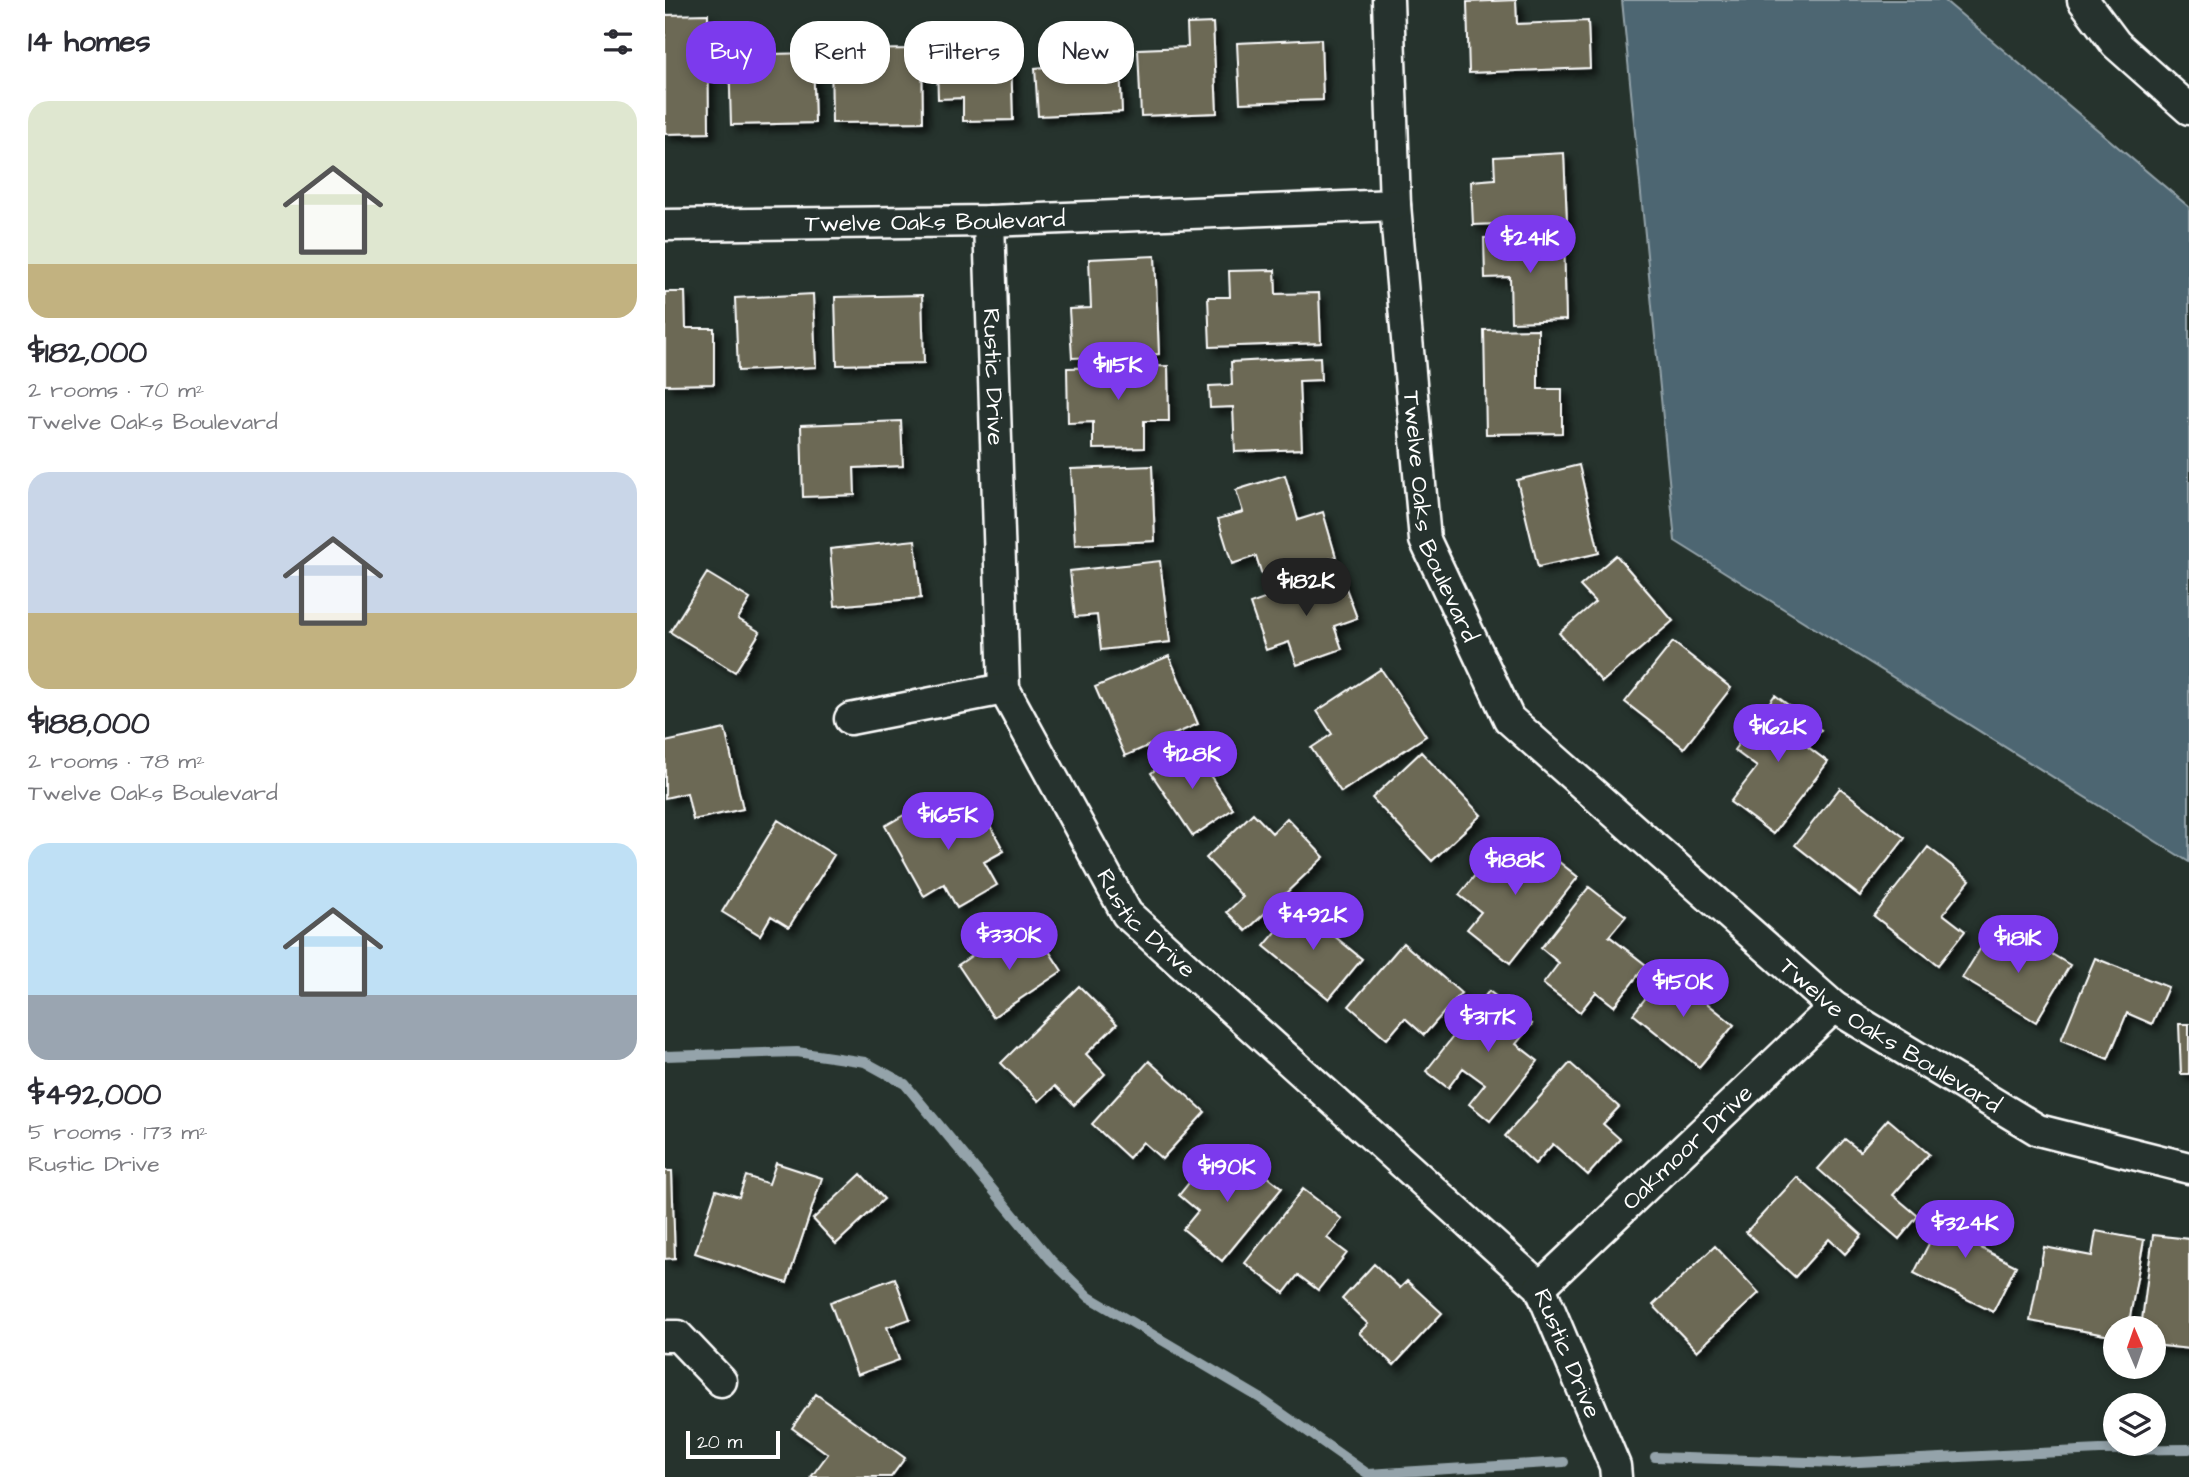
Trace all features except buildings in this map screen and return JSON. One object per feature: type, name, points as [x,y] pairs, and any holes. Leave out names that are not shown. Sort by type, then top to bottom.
[{"type":"street","points":[[1388,0],[1395,205]]},
{"type":"street","points":[[2083,0],[2116,44],[2189,109]]},
{"type":"street","name":"Twelve Oaks Boulevard","points":[[665,225],[989,221],[1395,205],[1425,540],[1509,719],[1834,1007],[2038,1130],[2189,1168]]},
{"type":"street","name":"Rustic Drive","points":[[989,221],[1003,689],[1128,914],[1540,1287],[1615,1466],[1616,1477]]},
{"type":"street","points":[[850,719],[1003,689]]},
{"type":"street","name":"Oakmoor Drive","points":[[1540,1287],[1834,1007]]},
{"type":"street","points":[[665,1336],[678,1336],[721,1381]]},
{"type":"water","points":[[1622,0],[1944,0],[2189,207],[2189,862],[1675,541]]},
{"type":"waterway","points":[[665,1056],[797,1052],[865,1062],[905,1084],[1051,1260],[1089,1297],[1260,1398],[1368,1474],[1564,1462]]},
{"type":"waterway","points":[[1655,1457],[1839,1463],[2100,1450],[2189,1449]]}]
